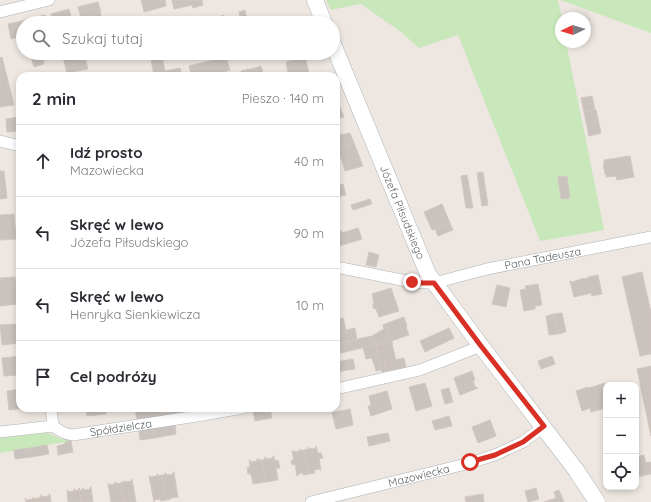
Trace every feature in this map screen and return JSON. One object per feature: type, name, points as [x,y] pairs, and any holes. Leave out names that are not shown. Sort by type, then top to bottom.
[{"type":"street","points":[[0,12],[49,0]]},
{"type":"street","points":[[315,0],[321,16]]},
{"type":"street","name":"Józefa Piłsudskiego","points":[[340,60],[426,269],[434,283],[544,426],[597,502]]},
{"type":"street","points":[[0,141],[16,145]]},
{"type":"street","name":"Pana Tadeusza","points":[[340,268],[412,282],[434,283],[487,269],[651,238]]},
{"type":"street","points":[[340,388],[420,370],[481,346]]},
{"type":"street","points":[[0,432],[53,426],[51,412]]},
{"type":"street","name":"Spółdzielcza","points":[[53,426],[60,432],[73,435],[220,412]]},
{"type":"street","name":"Mazowiecka","points":[[311,502],[495,455],[523,442],[544,426]]},
{"type":"green space","points":[[326,0],[558,0],[561,12],[555,12],[555,48],[567,48],[604,230],[540,241],[458,35],[419,48],[401,32],[361,4],[331,10]]},
{"type":"green space","points":[[560,0],[651,0],[651,33]]},
{"type":"green space","points":[[46,433],[71,441],[0,453],[0,438]]},
{"type":"building","points":[[141,0],[165,0],[166,6],[144,12]]},
{"type":"building","points":[[172,0],[202,0],[203,5],[193,8],[192,5],[174,9]]},
{"type":"building","points":[[98,2],[101,16],[96,16],[95,14],[80,16],[78,7]]},
{"type":"building","points":[[69,9],[71,16],[51,16],[51,14]]},
{"type":"building","points":[[245,10],[246,16],[240,16],[239,12]]},
{"type":"building","points":[[16,22],[16,38],[11,39],[8,24]]},
{"type":"building","points":[[2,57],[14,105],[0,107],[0,58]]},
{"type":"building","points":[[32,60],[43,60],[44,64],[34,67]]},
{"type":"building","points":[[64,60],[86,60],[88,69],[67,72]]},
{"type":"building","points":[[151,60],[163,60],[165,71],[180,68],[181,72],[153,72]]},
{"type":"building","points":[[214,60],[227,60],[230,70],[224,72],[191,72],[189,66]]},
{"type":"building","points":[[294,60],[306,60],[309,72],[288,72],[286,62]]},
{"type":"building","points":[[261,66],[263,72],[256,72],[255,68]]},
{"type":"building","points":[[255,68],[256,72],[241,72]]},
{"type":"building","points":[[592,96],[595,110],[584,112],[581,98]]},
{"type":"building","points":[[340,107],[344,117],[340,118]]},
{"type":"building","points":[[596,110],[601,133],[589,136],[584,112]]},
{"type":"building","points":[[16,117],[16,131],[7,132],[6,119]]},
{"type":"building","points":[[350,133],[354,143],[340,147],[340,135]]},
{"type":"building","points":[[354,143],[363,166],[345,171],[340,155],[340,147]]},
{"type":"building","points":[[630,156],[634,177],[617,180],[616,176],[606,177],[603,164],[604,160]]},
{"type":"building","points":[[0,171],[4,171],[7,198],[0,199]]},
{"type":"building","points":[[483,172],[488,205],[482,206],[477,173]]},
{"type":"building","points":[[467,175],[473,208],[466,208],[461,176]]},
{"type":"building","points":[[567,176],[570,198],[561,199],[558,177]]},
{"type":"building","points":[[343,184],[346,195],[340,196],[340,185]]},
{"type":"building","points":[[370,199],[372,204],[353,210],[351,205]]},
{"type":"building","points":[[442,204],[450,223],[432,230],[424,212]]},
{"type":"building","points":[[14,214],[16,239],[0,240],[0,215]]},
{"type":"building","points":[[450,223],[453,230],[438,236],[435,229]]},
{"type":"building","points":[[358,228],[362,239],[340,246],[340,231],[342,231],[342,233]]},
{"type":"building","points":[[369,252],[379,255],[376,267],[366,265]]},
{"type":"building","points":[[642,272],[651,313],[651,354],[640,356],[622,277]]},
{"type":"building","points":[[598,275],[602,294],[592,296],[591,293],[574,297],[570,281],[572,282]]},
{"type":"building","points":[[15,277],[16,304],[0,306],[0,278]]},
{"type":"building","points":[[538,284],[542,305],[535,306],[535,309],[524,311],[520,290],[526,289],[525,286]]},
{"type":"building","points":[[497,285],[510,288],[506,307],[492,304]]},
{"type":"building","points":[[391,288],[399,311],[379,317],[376,309],[373,308],[374,303],[372,294]]},
{"type":"building","points":[[562,313],[566,332],[558,334],[554,314]]},
{"type":"building","points":[[554,314],[558,334],[549,335],[546,316]]},
{"type":"building","points":[[404,317],[409,335],[391,341],[385,324]]},
{"type":"building","points":[[343,318],[345,326],[340,327],[340,319]]},
{"type":"building","points":[[16,324],[16,343],[2,345],[0,325]]},
{"type":"building","points":[[385,324],[391,341],[374,345],[372,336],[384,329],[383,325]]},
{"type":"building","points":[[345,326],[346,332],[340,333],[340,327]]},
{"type":"building","points":[[355,328],[357,340],[340,344],[340,333],[346,332],[346,330]]},
{"type":"building","points":[[449,328],[454,338],[425,352],[420,341]]},
{"type":"building","points":[[372,336],[374,345],[341,353],[340,343]]},
{"type":"building","points":[[392,341],[393,348],[377,352],[376,345]]},
{"type":"building","points":[[376,345],[381,370],[376,371],[372,358],[366,359],[363,348]]},
{"type":"building","points":[[393,348],[396,360],[384,362],[386,371],[382,372],[377,352]]},
{"type":"building","points":[[16,356],[16,375],[4,376],[2,358]]},
{"type":"building","points":[[552,356],[555,364],[541,369],[538,361]]},
{"type":"building","points":[[404,358],[406,367],[386,371],[384,362]]},
{"type":"building","points":[[353,359],[355,369],[340,371],[340,361]]},
{"type":"building","points":[[651,366],[651,436],[637,369]]},
{"type":"building","points":[[472,371],[475,380],[473,381],[476,388],[478,388],[460,395],[454,378]]},
{"type":"building","points":[[425,383],[432,406],[416,411],[409,387]]},
{"type":"building","points":[[603,384],[603,409],[591,412],[590,408],[582,411],[576,391]]},
{"type":"building","points":[[449,388],[453,402],[445,404],[441,390]]},
{"type":"building","points":[[16,390],[16,409],[9,410],[7,391]]},
{"type":"building","points":[[387,391],[392,409],[371,416],[368,406],[371,405],[369,396]]},
{"type":"building","points":[[350,409],[353,425],[336,429],[332,413]]},
{"type":"building","points":[[86,412],[106,412],[106,414],[87,416]]},
{"type":"building","points":[[135,412],[147,412],[148,418],[137,419]]},
{"type":"building","points":[[147,412],[162,412],[162,416],[148,418]]},
{"type":"building","points":[[162,412],[185,412],[162,416]]},
{"type":"building","points":[[253,412],[271,412],[272,418],[255,421]]},
{"type":"building","points":[[449,416],[452,426],[435,430],[432,421]]},
{"type":"building","points":[[490,420],[496,436],[478,443],[472,427]]},
{"type":"building","points":[[175,425],[176,434],[155,438],[154,428]]},
{"type":"building","points":[[154,428],[155,438],[140,440],[139,431]]},
{"type":"building","points":[[388,433],[390,441],[369,446],[367,437]]},
{"type":"building","points":[[71,441],[73,452],[58,455],[57,446]]},
{"type":"building","points":[[47,445],[49,454],[31,457],[30,448]]},
{"type":"building","points":[[316,446],[318,453],[321,453],[323,458],[319,459],[321,471],[320,469],[314,470],[315,473],[309,474],[304,450],[308,449],[308,447],[309,449],[316,448]]},
{"type":"building","points":[[30,448],[31,457],[15,459],[14,450]]},
{"type":"building","points":[[300,449],[301,451],[304,450],[309,474],[303,475],[303,473],[298,474],[297,476],[295,464],[292,465],[291,460],[294,460],[292,451],[300,451]]},
{"type":"building","points":[[644,455],[646,463],[651,462],[651,474],[639,476],[639,456]]},
{"type":"building","points":[[273,456],[275,461],[278,460],[280,468],[276,468],[278,480],[266,482],[262,460],[265,459],[265,457],[266,459],[273,458]]},
{"type":"building","points":[[258,458],[258,460],[262,460],[266,482],[253,484],[251,474],[248,474],[247,468],[250,467],[249,460],[250,462],[257,461]]},
{"type":"building","points":[[173,472],[178,498],[166,500],[162,475],[165,475],[165,473],[166,475],[173,474]]},
{"type":"building","points":[[157,474],[158,476],[162,475],[166,500],[154,500],[154,502],[149,476],[157,476]]},
{"type":"building","points":[[132,479],[136,502],[124,502],[120,483],[124,481],[132,481]]},
{"type":"building","points":[[115,482],[116,484],[120,483],[124,502],[111,502],[108,483],[109,485],[115,484]]},
{"type":"building","points":[[90,487],[93,502],[81,502],[79,488],[80,490],[83,490],[83,488],[84,490],[90,489]]},
{"type":"building","points":[[79,488],[81,502],[68,502],[67,490],[68,492],[74,491],[75,489],[75,491],[79,490]]},
{"type":"building","points":[[536,488],[539,499],[528,502],[525,491]]},
{"type":"building","points":[[559,490],[564,502],[544,502],[556,498],[554,492]]},
{"type":"building","points":[[49,494],[51,502],[39,502],[38,498],[41,497],[41,495],[42,497],[49,496]]},
{"type":"building","points":[[483,494],[484,502],[466,502],[465,497]]},
{"type":"building","points":[[33,497],[34,499],[38,498],[39,502],[26,502],[25,498],[26,500],[33,499]]},
{"type":"route","points":[[412,282],[434,283],[544,426],[523,442],[495,455],[470,462]]}]
